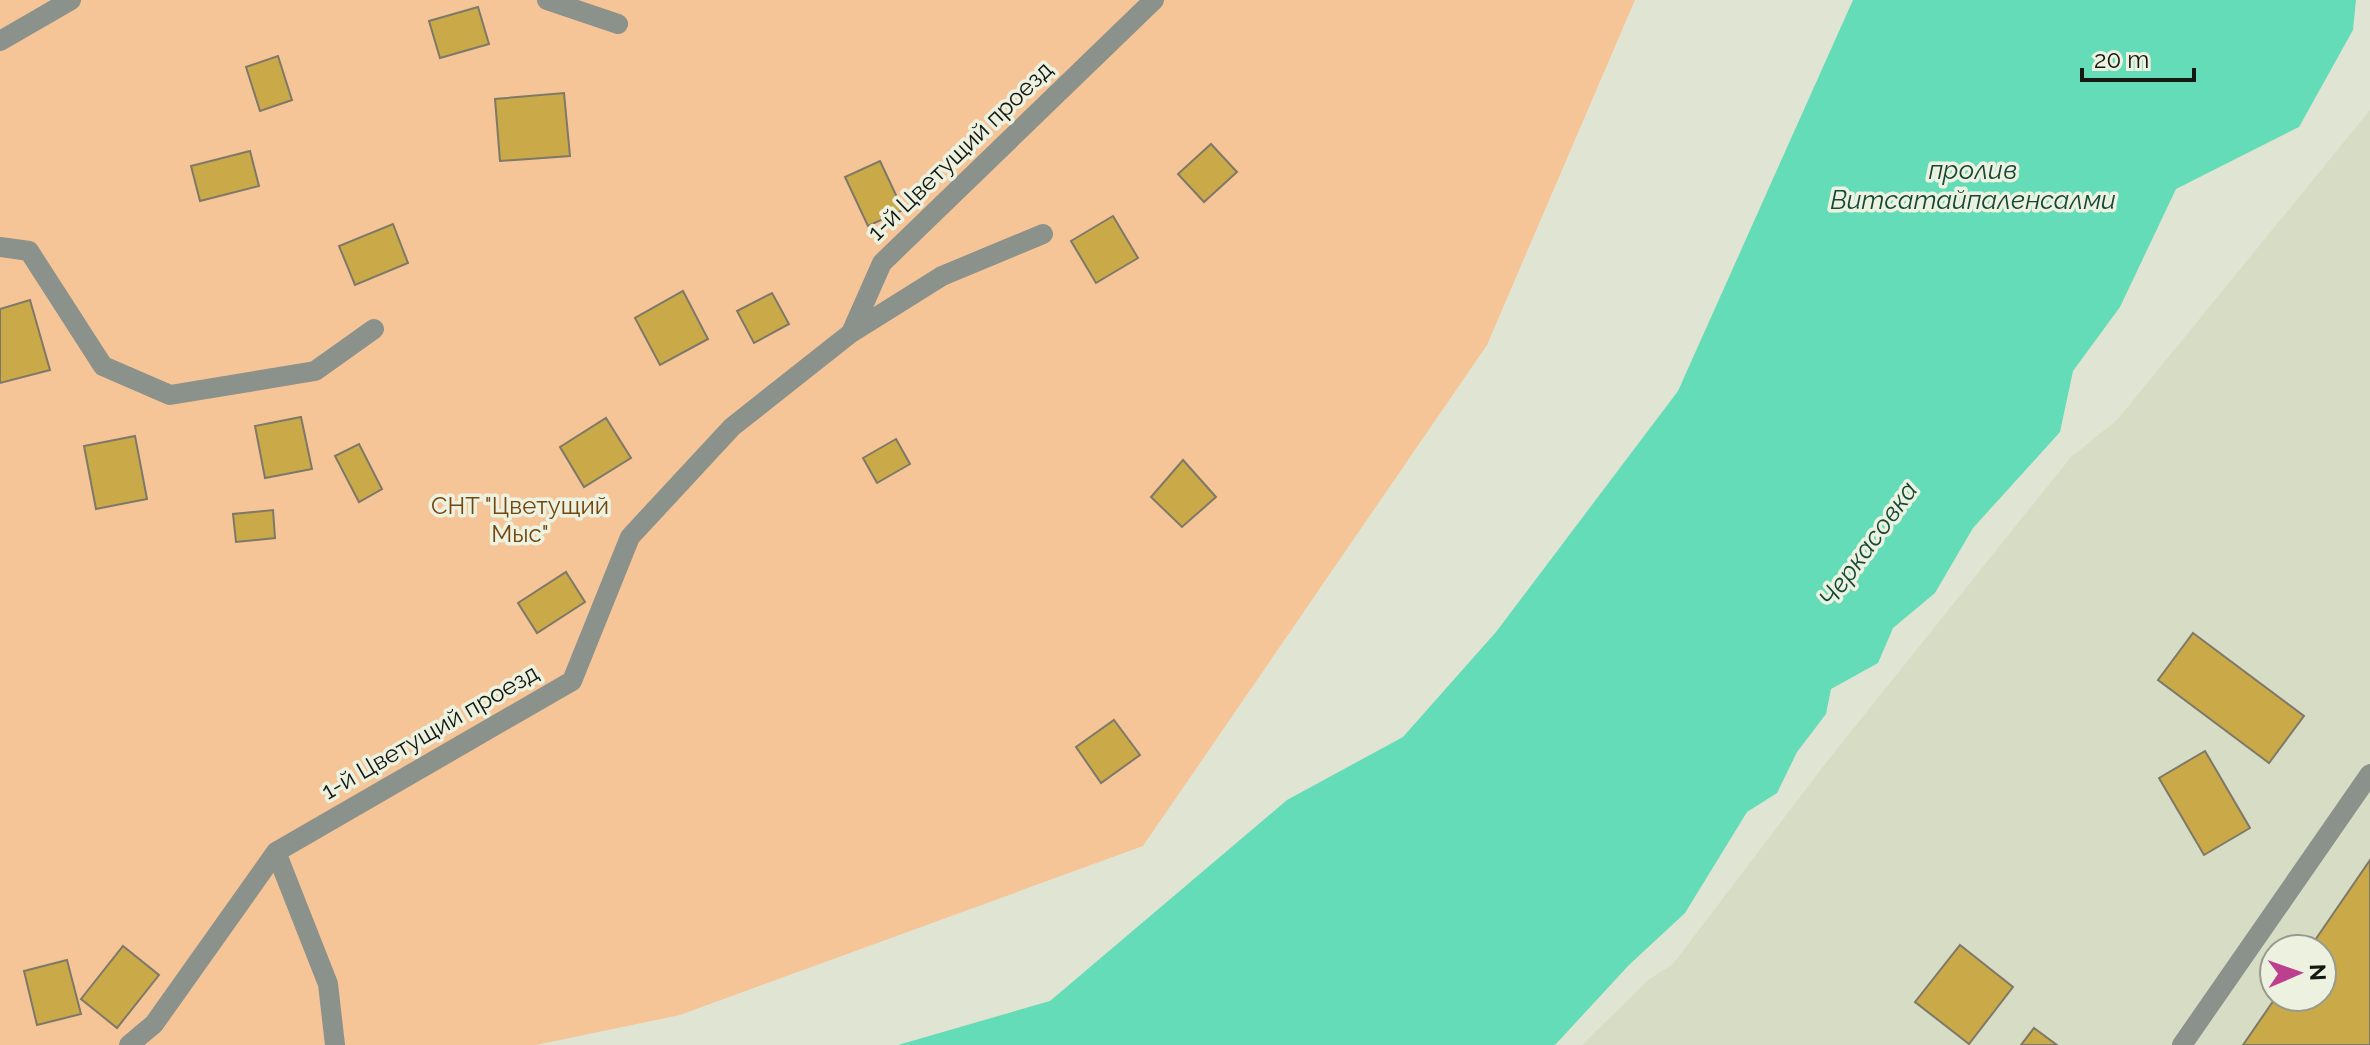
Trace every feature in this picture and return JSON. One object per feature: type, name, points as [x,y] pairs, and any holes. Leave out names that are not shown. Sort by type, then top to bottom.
[{"type":"street","points":[[0,41],[71,0]]},
{"type":"street","points":[[547,0],[618,24]]},
{"type":"street","name":"1-й Цветущий проезд","points":[[129,1045],[154,1024],[276,852],[572,681],[630,537],[732,427],[851,333],[882,263],[1154,0]]},
{"type":"street","points":[[851,333],[942,276],[1043,234]]},
{"type":"street","points":[[0,247],[29,251],[103,366],[170,395],[315,371],[374,329]]},
{"type":"street","points":[[2182,1045],[2370,774]]},
{"type":"street","points":[[276,852],[328,984],[335,1045]]},
{"type":"shaded area","points":[[2370,110],[2370,1045],[1582,1045],[1648,980],[1673,964],[1825,764],[2071,457],[2117,420]]},
{"type":"green space","name":"СНТ \"Цветущий Мыс\"","points":[[0,0],[1635,0],[1487,345],[1143,846],[680,1015],[536,1045],[0,1045]]},
{"type":"water","name":"пролив Витсатайпаленсалми","points":[[1853,0],[2356,0],[2353,30],[2299,127],[2176,189],[2120,307],[2073,371],[2060,432],[1973,528],[1935,593],[1893,628],[1878,663],[1831,689],[1826,714],[1797,752],[1777,793],[1747,812],[1685,913],[1629,965],[1555,1045],[898,1045],[1050,1001],[1287,800],[1403,737],[1496,632],[1678,391]]},
{"type":"building","points":[[478,7],[489,44],[440,58],[429,21]]},
{"type":"building","points":[[278,56],[292,100],[260,111],[246,67]]},
{"type":"building","points":[[564,93],[570,156],[500,161],[495,99]]},
{"type":"building","points":[[1211,144],[1237,172],[1204,202],[1178,174]]},
{"type":"building","points":[[250,151],[259,186],[200,201],[191,166]]},
{"type":"building","points":[[880,161],[903,210],[868,226],[845,177]]},
{"type":"building","points":[[1113,216],[1138,258],[1096,283],[1071,241]]},
{"type":"building","points":[[393,224],[408,263],[355,285],[339,246]]},
{"type":"building","points":[[683,291],[708,339],[660,365],[635,318]]},
{"type":"building","points":[[772,293],[789,324],[754,343],[737,311]]},
{"type":"building","points":[[30,300],[50,370],[0,383],[0,309]]},
{"type":"building","points":[[301,417],[312,469],[265,478],[255,426]]},
{"type":"building","points":[[606,418],[631,458],[584,487],[560,447]]},
{"type":"building","points":[[135,436],[147,499],[96,509],[84,446]]},
{"type":"building","points":[[896,439],[910,464],[877,483],[863,458]]},
{"type":"building","points":[[359,444],[382,489],[359,502],[335,456]]},
{"type":"building","points":[[1183,460],[1216,497],[1182,527],[1151,497]]},
{"type":"building","points":[[273,510],[275,538],[236,542],[233,514]]},
{"type":"building","points":[[566,572],[585,602],[537,633],[518,603]]},
{"type":"building","points":[[2193,633],[2304,716],[2269,763],[2158,680]]},
{"type":"building","points":[[1114,720],[1140,755],[1101,783],[1076,747]]},
{"type":"building","points":[[2205,751],[2250,828],[2204,855],[2159,778]]},
{"type":"building","points":[[2370,860],[2370,1045],[2243,1045],[2265,1013],[2338,1013],[2338,933],[2320,933]]},
{"type":"building","points":[[1960,945],[2013,987],[1969,1044],[1915,1002]]},
{"type":"building","points":[[123,946],[159,975],[117,1028],[81,999]]},
{"type":"building","points":[[67,960],[81,1014],[37,1025],[24,971]]},
{"type":"building","points":[[2034,1028],[2057,1045],[2021,1045]]},
{"type":"water label","name":"Черкасовка","points":[[1868,544]]}]
